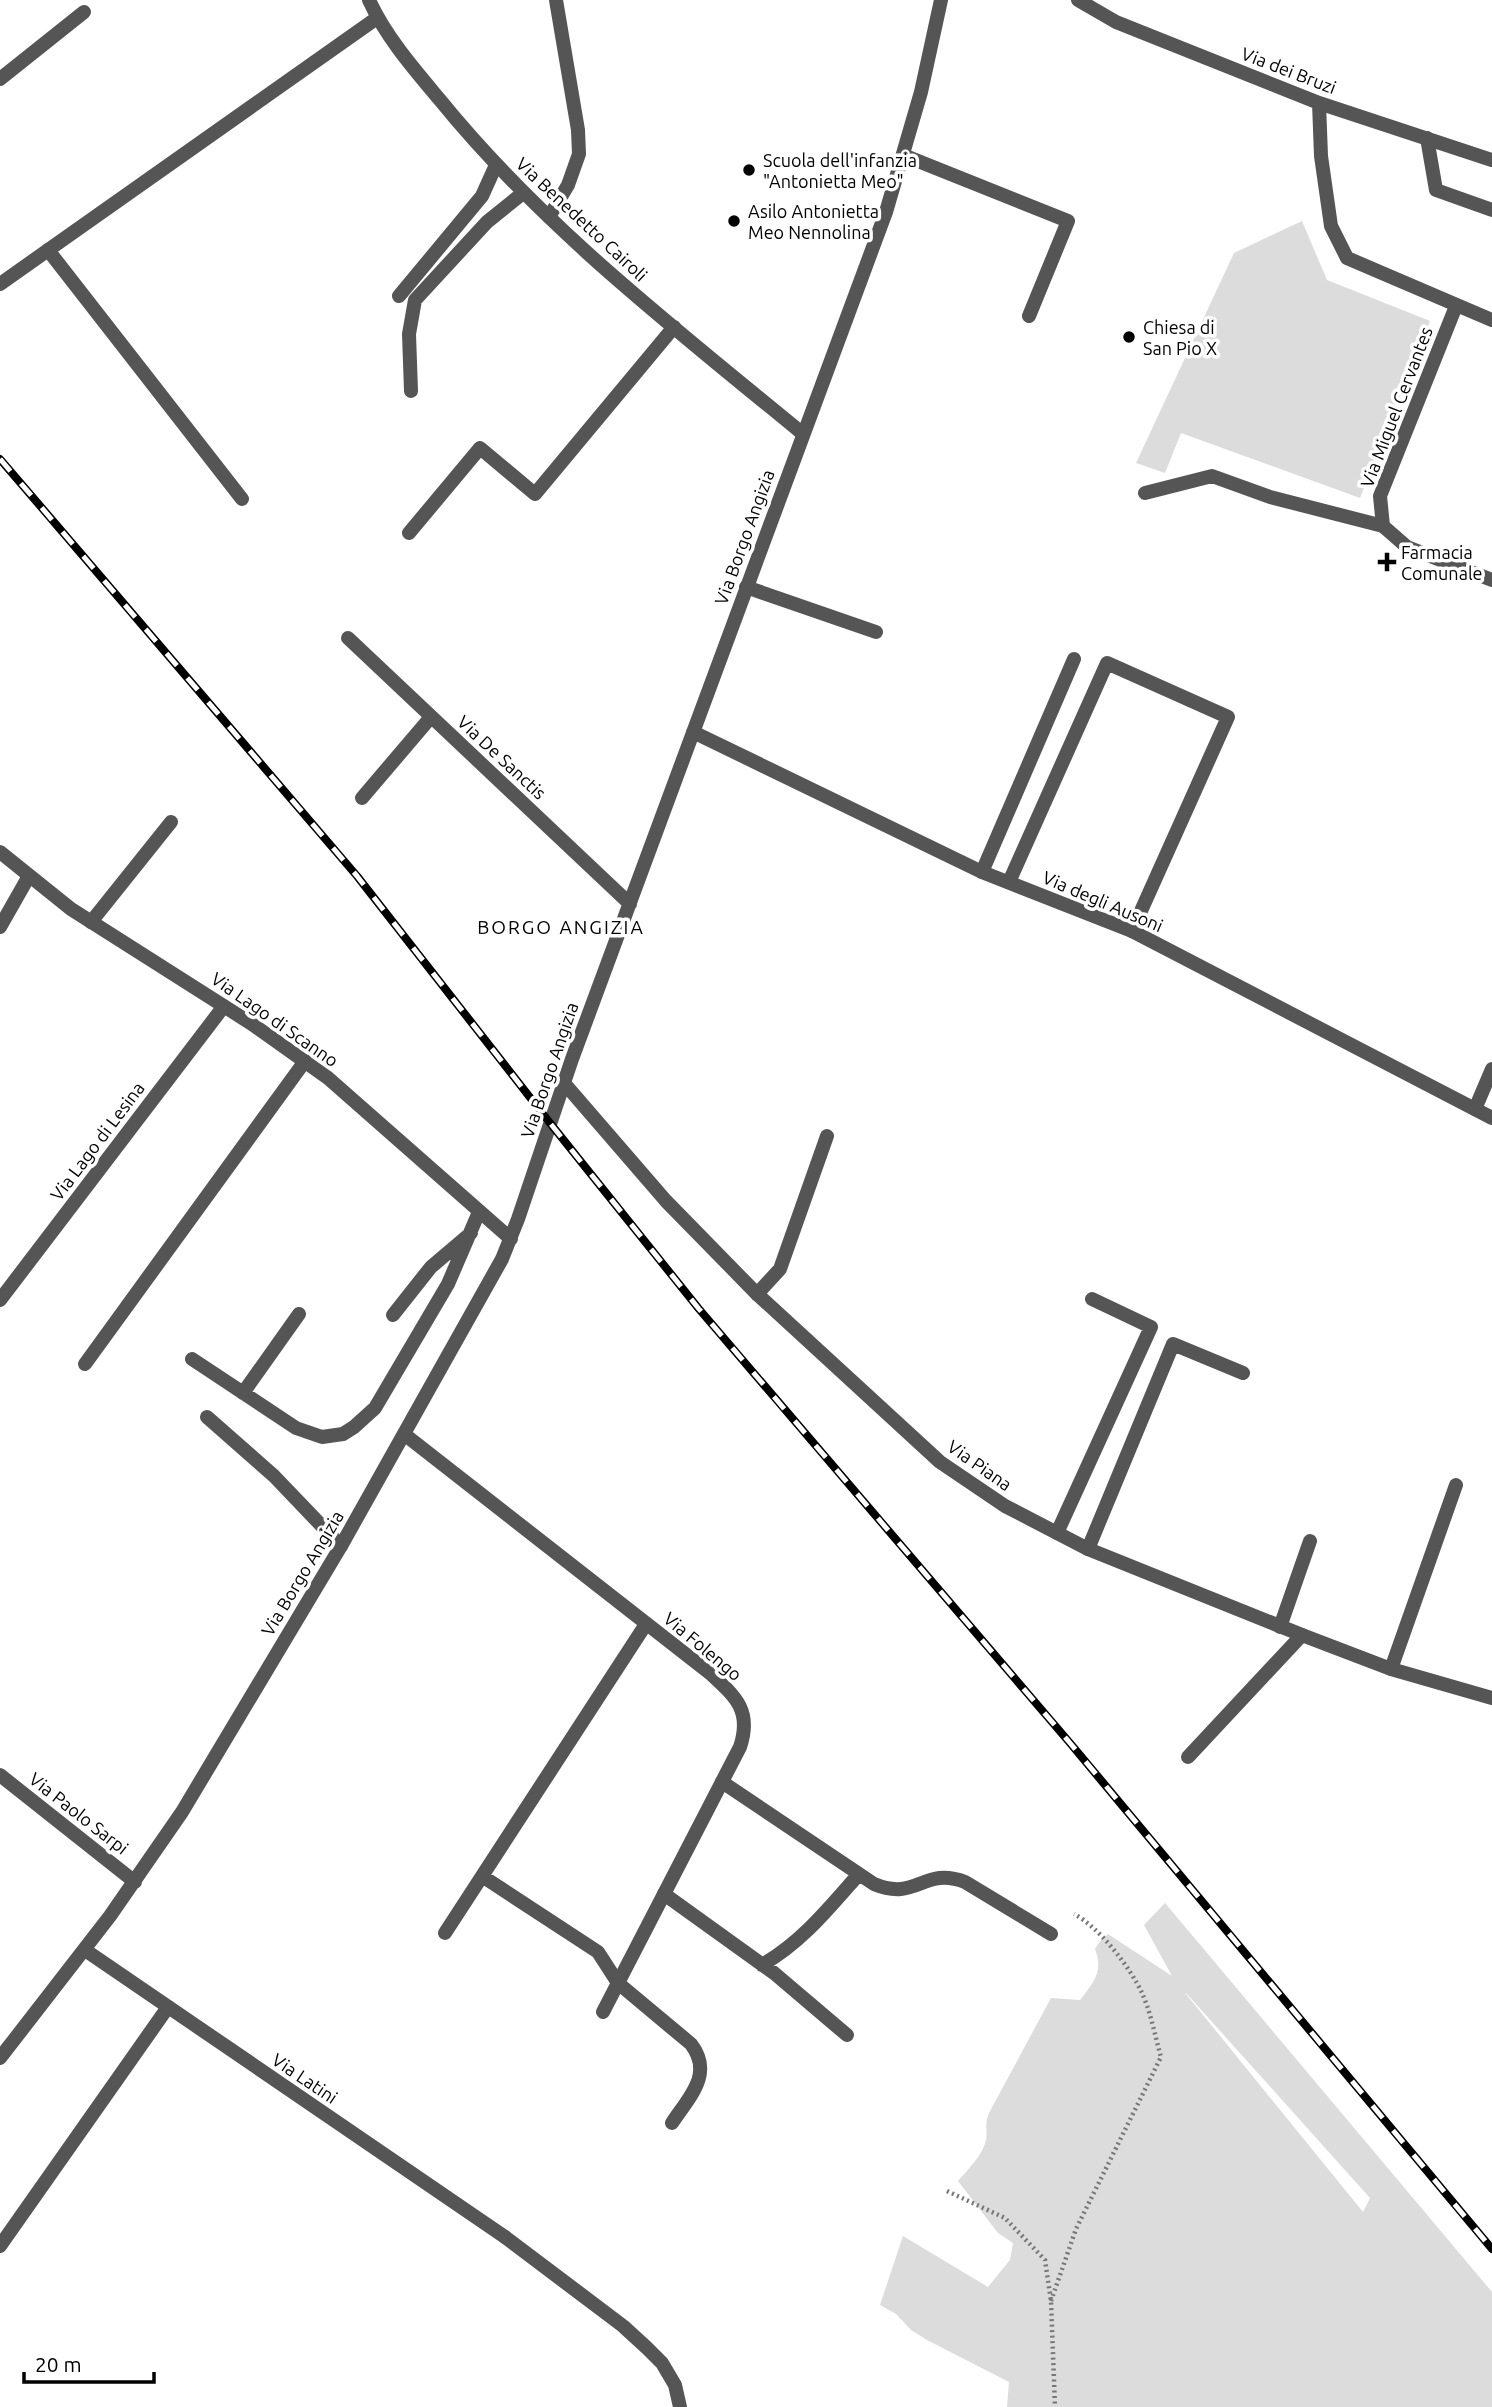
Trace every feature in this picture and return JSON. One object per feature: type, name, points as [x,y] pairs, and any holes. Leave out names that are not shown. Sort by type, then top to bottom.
[{"type":"street","name":"Via Benedetto Cairoli","points":[[369,0],[377,18],[420,75],[523,193],[674,327],[803,433]]},
{"type":"street","points":[[549,217],[569,185],[579,154],[578,130],[556,0]]},
{"type":"street","name":"Via Borgo Angizia","points":[[0,2058],[85,1950],[182,1812],[341,1546],[494,1278],[511,1239],[564,1083],[886,212],[921,92],[941,0]]},
{"type":"street","name":"Via dei Bruzi","points":[[1078,0],[1116,22],[1319,103],[1492,160]]},
{"type":"street","points":[[0,79],[84,12]]},
{"type":"street","points":[[0,284],[377,18]]},
{"type":"street","points":[[1319,103],[1321,156],[1331,226],[1347,258],[1492,320]]},
{"type":"street","points":[[1427,138],[1436,190],[1492,210]]},
{"type":"street","points":[[903,155],[1068,221],[1030,316]]},
{"type":"street","points":[[399,296],[482,196],[496,165]]},
{"type":"street","points":[[411,391],[409,334],[415,300],[487,222],[523,193]]},
{"type":"street","points":[[48,250],[242,499]]},
{"type":"street","name":"Via Miguel Cervantes","points":[[1383,526],[1380,496],[1456,306]]},
{"type":"street","points":[[409,533],[480,448],[535,494],[674,327]]},
{"type":"street","points":[[1145,493],[1212,476],[1270,497],[1383,526],[1407,547],[1492,580]]},
{"type":"street","points":[[746,587],[876,632]]},
{"type":"street","name":"Via De Sanctis","points":[[348,638],[630,904]]},
{"type":"street","points":[[982,872],[1074,659]]},
{"type":"street","points":[[1009,882],[1107,663],[1228,717],[1132,931]]},
{"type":"street","points":[[362,797],[431,717]]},
{"type":"street","name":"Via degli Ausoni","points":[[693,732],[982,872],[1132,931],[1492,1118]]},
{"type":"street","points":[[91,922],[171,821]]},
{"type":"street","name":"Via Lago di Scanno","points":[[0,852],[91,922],[224,1006],[304,1061],[352,1098],[511,1239]]},
{"type":"street","points":[[0,927],[29,876]]},
{"type":"street","name":"Via Lago di Lesina","points":[[0,1300],[224,1006]]},
{"type":"street","points":[[85,1364],[304,1061]]},
{"type":"street","points":[[1475,1109],[1492,1069]]},
{"type":"street","name":"Via Piana","points":[[564,1083],[666,1201],[758,1294],[940,1462],[1005,1506],[1088,1549],[1280,1627],[1391,1669],[1492,1698]]},
{"type":"street","points":[[758,1294],[780,1269],[827,1136]]},
{"type":"street","points":[[192,1359],[296,1428],[311,1435],[332,1436],[354,1427],[375,1408],[448,1284],[479,1212]]},
{"type":"street","points":[[393,1315],[431,1268],[472,1231]]},
{"type":"street","points":[[1057,1533],[1151,1327],[1092,1300]]},
{"type":"street","points":[[243,1393],[299,1314]]},
{"type":"street","points":[[1088,1549],[1173,1344],[1243,1374]]},
{"type":"street","points":[[207,1417],[274,1476],[341,1546]]},
{"type":"street","name":"Via Folengo","points":[[404,1434],[711,1674],[731,1692],[740,1706],[746,1728],[743,1737],[603,2012]]},
{"type":"street","points":[[1391,1669],[1456,1485]]},
{"type":"street","points":[[1280,1627],[1310,1541]]},
{"type":"street","points":[[445,1933],[646,1624]]},
{"type":"street","points":[[1188,1757],[1302,1635]]},
{"type":"street","name":"Via Paolo Sarpi","points":[[0,1775],[135,1882]]},
{"type":"street","points":[[722,1782],[859,1874],[889,1890],[899,1891],[940,1876],[954,1878],[1051,1934]]},
{"type":"street","points":[[762,1965],[779,1955],[809,1930],[859,1874]]},
{"type":"street","points":[[482,1876],[598,1952],[618,1983],[691,2044],[700,2055],[700,2076],[672,2123]]},
{"type":"street","points":[[664,1894],[762,1965],[847,2035]]},
{"type":"street","name":"Via Latini","points":[[85,1950],[505,2237],[623,2326],[662,2363],[675,2385],[680,2407]]},
{"type":"street","points":[[0,2246],[168,2007]]},
{"type":"path","points":[[1051,2301],[1076,2229],[1161,2057],[1142,1993],[1124,1964],[1084,1919],[1072,1914]]},
{"type":"path","points":[[947,2191],[1005,2218],[1045,2260],[1051,2301],[1055,2407]]},
{"type":"shaded area","points":[[1302,221],[1327,280],[1430,321],[1360,498],[1181,433],[1165,473],[1136,463],[1234,253]]},
{"type":"shaded area","points":[[1165,1903],[1492,2292],[1492,2407],[1007,2407],[1009,2382],[927,2340],[911,2330],[896,2314],[880,2305],[903,2236],[988,2287],[1010,2260],[1013,2243],[998,2233],[958,2181],[982,2151],[989,2113],[1051,1998],[1080,2000],[1096,1977],[1098,1964],[1095,1949],[1101,1940],[1108,1934],[1172,1976],[1144,1925]],"holes":[[[1186,1993],[1370,2198],[1363,2212]]]},
{"type":"railway","points":[[0,459],[357,876],[699,1309],[1070,1743],[1492,2249]]},
{"type":"place","name":"Scuola dell'infanzia \"Antonietta Meo\"","points":[[749,170]]},
{"type":"place","name":"Asilo Antonietta Meo Nennolina","points":[[734,221]]},
{"type":"place","name":"Chiesa di San Pio X","points":[[1129,337]]},
{"type":"place","name":"Farmacia Comunale","points":[[1387,562]]},
{"type":"district","name":"BORGO ANGIZIA","points":[[561,927]]}]
